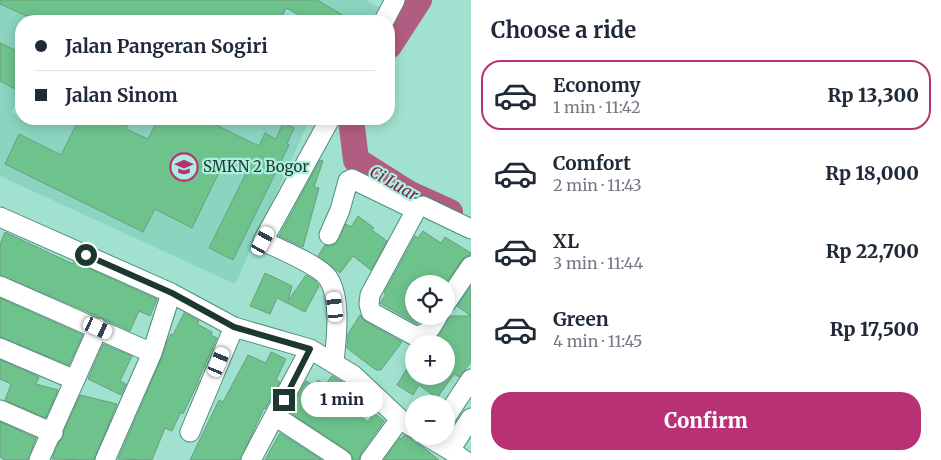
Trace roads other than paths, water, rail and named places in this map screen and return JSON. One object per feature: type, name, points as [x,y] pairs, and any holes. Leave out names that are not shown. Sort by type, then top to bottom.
[{"type":"street","points":[[387,15],[395,0]]},
{"type":"street","points":[[327,125],[263,241],[316,268],[327,277],[334,291],[337,323],[334,363]]},
{"type":"street","points":[[329,235],[340,210],[349,180],[352,178],[362,185],[416,210]]},
{"type":"street","points":[[432,325],[423,336],[415,336],[371,312],[370,295],[416,210],[423,206],[471,229]]},
{"type":"street","points":[[0,217],[172,293],[234,327],[310,349],[353,375],[405,422]]},
{"type":"street","points":[[455,290],[471,266]]},
{"type":"street","points":[[0,286],[152,353]]},
{"type":"street","points":[[105,460],[152,353],[172,293]]},
{"type":"street","points":[[190,432],[234,327]]},
{"type":"street","points":[[39,460],[98,328]]},
{"type":"street","points":[[0,348],[75,380]]},
{"type":"street","points":[[252,460],[310,349]]},
{"type":"street","points":[[455,403],[471,379]]},
{"type":"street","points":[[0,410],[52,433]]},
{"type":"street","points":[[275,416],[342,460]]},
{"type":"street","points":[[442,445],[457,455],[471,418]]},
{"type":"street","points":[[370,460],[405,426]]},
{"type":"waterway","name":"Ci Luar","points":[[395,37],[419,0]]},
{"type":"waterway","name":"Ci Luar","points":[[352,125],[356,160],[408,193],[450,212]]},
{"type":"place","name":"SMKN 2 Bogor","points":[[184,167]]}]
